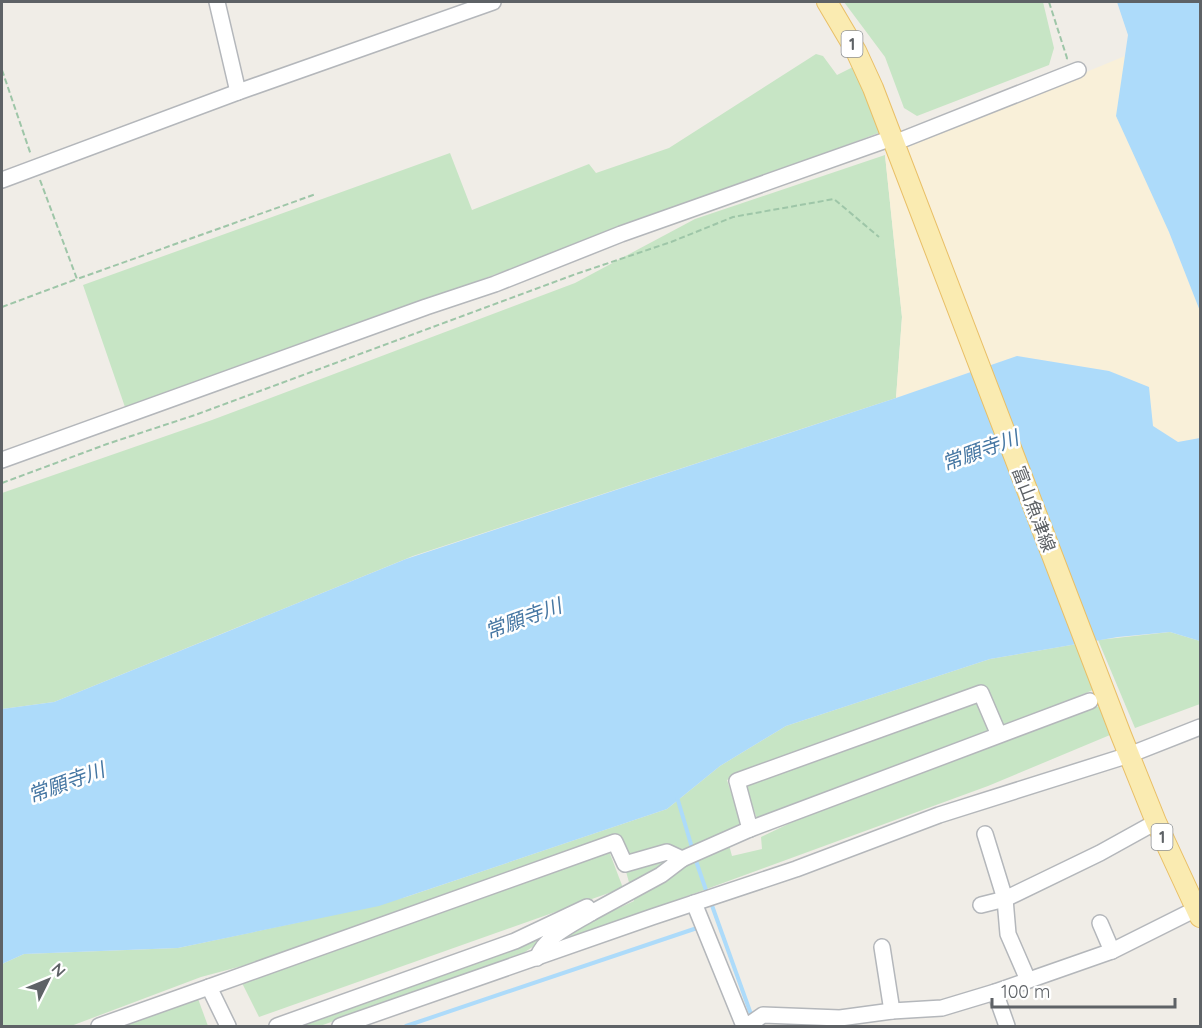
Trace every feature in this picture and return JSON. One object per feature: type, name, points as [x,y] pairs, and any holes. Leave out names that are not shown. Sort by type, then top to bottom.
[{"type":"main road","name":"富山魚津線","points":[[827,2],[856,51],[873,88],[1121,735],[1156,822],[1198,913]]},
{"type":"street","points":[[217,2],[238,92]]},
{"type":"street","points":[[2,180],[238,92],[493,2]]},
{"type":"street","points":[[2,460],[495,284],[621,234],[894,143],[1078,70]]},
{"type":"street","points":[[750,829],[737,781],[981,693],[999,735]]},
{"type":"street","points":[[537,958],[541,947],[550,939],[591,913],[661,875],[682,859],[750,829],[1090,701]]},
{"type":"street","points":[[340,1026],[796,869],[939,815],[1129,755],[1200,727]]},
{"type":"street","points":[[981,905],[1005,899],[1100,853],[1156,822]]},
{"type":"street","points":[[985,834],[1005,899],[1008,934],[1028,980]]},
{"type":"street","points":[[99,1026],[615,842],[625,864],[667,852],[682,859]]},
{"type":"street","points":[[694,903],[745,1026],[763,1015],[841,1022],[892,1011],[942,1008],[1112,951],[1198,913]]},
{"type":"street","points":[[277,1026],[515,941],[587,908],[591,913]]},
{"type":"street","points":[[1100,923],[1112,951]]},
{"type":"street","points":[[882,947],[892,1011]]},
{"type":"street","points":[[209,987],[228,1026]]},
{"type":"street","points":[[995,992],[1007,1026]]},
{"type":"path","points":[[2,70],[77,279]]},
{"type":"path","points":[[2,89],[7,87]]},
{"type":"path","points":[[2,307],[316,194]]},
{"type":"path","points":[[2,483],[205,411],[440,323],[671,242],[733,217],[834,199],[879,237]]},
{"type":"green space","points":[[844,2],[1043,2],[1054,48],[1049,65],[917,116],[904,108],[885,57]]},
{"type":"green space","points":[[816,54],[823,56],[837,75],[855,66],[881,132],[126,410],[83,285],[450,153],[472,210],[589,164],[596,173],[669,148]]},
{"type":"green space","points":[[885,155],[902,317],[896,398],[413,556],[54,702],[2,709],[2,493],[212,420],[575,283],[695,219]]},
{"type":"green space","points":[[1170,632],[1200,641],[1200,704],[1135,728],[1098,640]]},
{"type":"green space","points":[[1077,644],[1093,690],[1003,728],[983,686],[727,780],[742,826],[726,834],[732,856],[762,849],[761,837],[826,806],[1099,706],[1110,735],[988,786],[551,946],[584,924],[634,901],[617,838],[261,961],[201,977],[71,1026],[2,1026],[2,964],[24,954],[178,948],[406,897],[667,809],[720,766],[786,726],[990,659]]},
{"type":"green space","points":[[977,698],[992,733],[757,819],[744,782]]},
{"type":"green space","points":[[609,851],[623,888],[259,1017],[241,981]]},
{"type":"green space","points":[[571,921],[522,954],[320,1026],[288,1026]]},
{"type":"green space","points":[[197,996],[208,1026],[113,1026]]},
{"type":"sand","points":[[1125,56],[1124,69],[1169,232],[1200,311],[1200,438],[1178,442],[1153,426],[1148,387],[1109,371],[1017,356],[896,398],[902,317],[885,155]]},
{"type":"water","points":[[1117,2],[1200,2],[1200,311],[1169,232],[1116,116],[1128,35]]},
{"type":"water","name":"常願寺川","points":[[1017,356],[1109,371],[1149,387],[1153,426],[1178,442],[1200,438],[1200,641],[1170,632],[1118,637],[990,659],[786,726],[720,766],[667,809],[379,906],[178,948],[24,954],[2,964],[2,709],[54,702],[406,559]]},
{"type":"waterway","points":[[677,797],[693,851]]},
{"type":"waterway","points":[[695,858],[707,893]]},
{"type":"waterway","points":[[710,900],[752,1017]]},
{"type":"waterway","points":[[406,1026],[700,927]]}]
